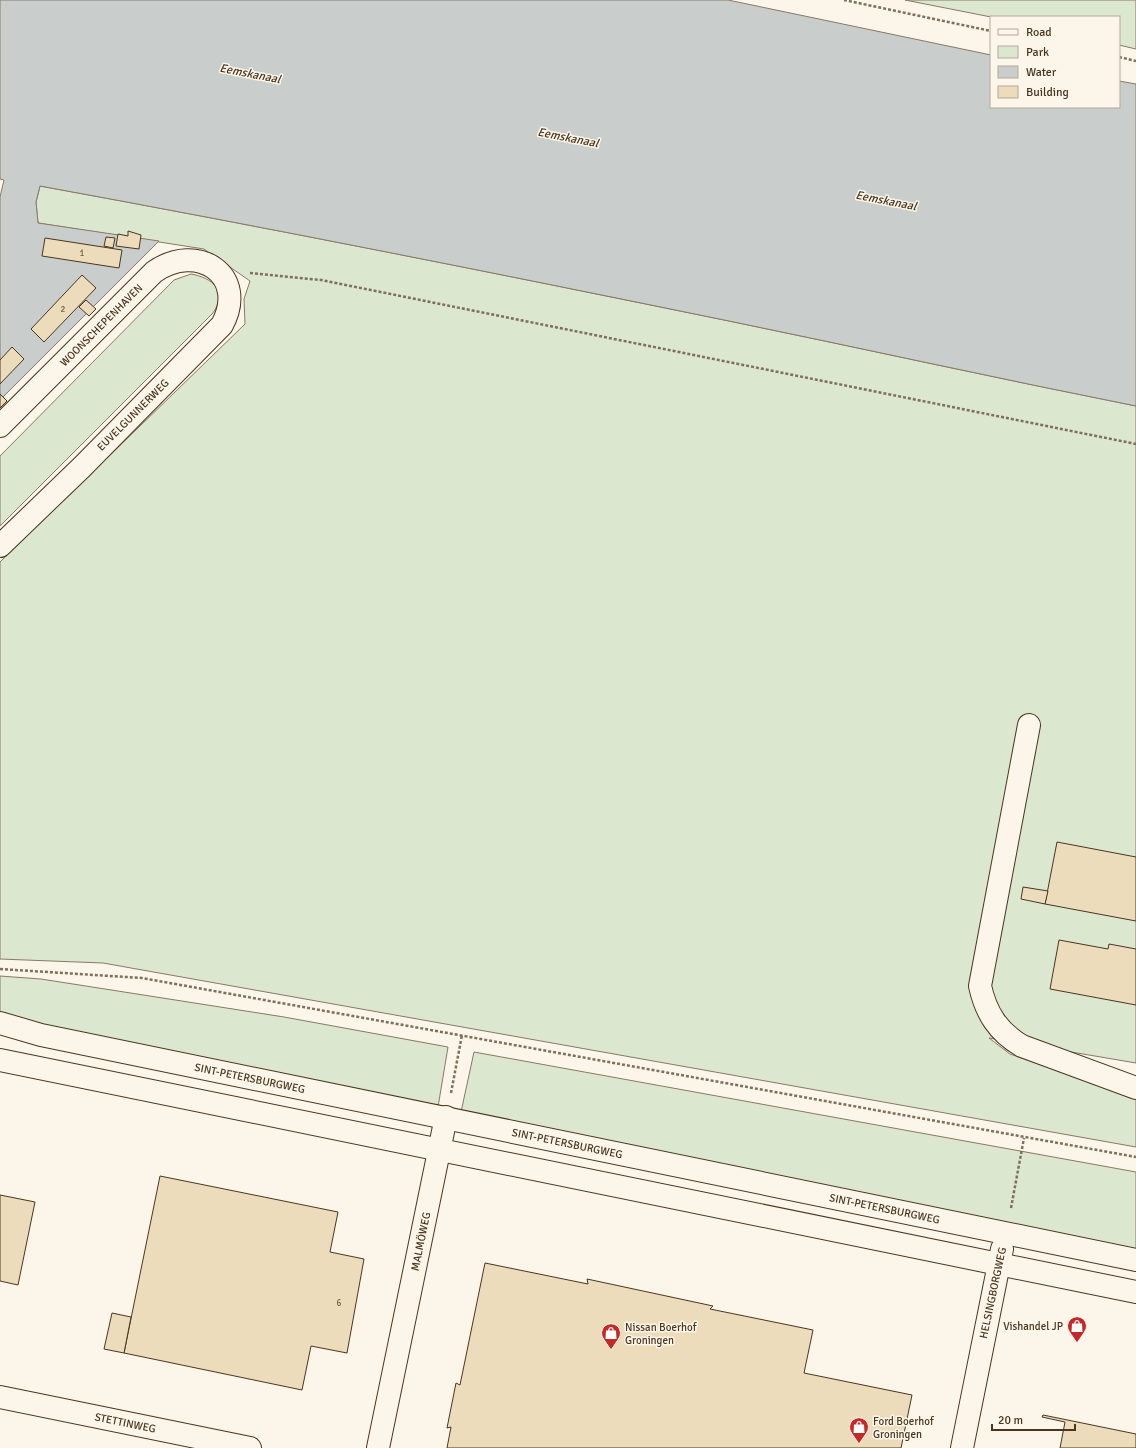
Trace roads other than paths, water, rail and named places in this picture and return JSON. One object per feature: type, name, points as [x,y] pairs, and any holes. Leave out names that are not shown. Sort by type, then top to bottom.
[{"type":"street","name":"WOONSCHEPENHAVEN","points":[[0,426],[148,278],[163,265],[174,261],[196,260],[217,269]]},
{"type":"street","name":"EUVELGUNNERWEG","points":[[0,546],[82,467],[222,325],[227,316],[229,293],[225,280],[217,269]]},
{"type":"street","points":[[1030,725],[980,986],[983,998],[992,1020],[1011,1039],[1022,1046],[1136,1088]]},
{"type":"street","name":"SINT-PETERSBURGWEG","points":[[0,1023],[41,1035],[1136,1260]]},
{"type":"street","points":[[0,1060],[1136,1292]]},
{"type":"street","name":"MALMÖWEG","points":[[378,1448],[446,1117]]},
{"type":"street","name":"HELSINGBORGWEG","points":[[962,1448],[1006,1233]]},
{"type":"street","name":"STETTINWEG","points":[[0,1396],[250,1448]]},
{"type":"water","name":"Eemskanaal","points":[[0,0],[728,0],[990,55],[990,108],[1120,108],[1120,81],[1136,84],[1136,406],[471,269],[40,186],[36,202],[38,223],[159,241],[0,400],[0,197],[4,180],[0,179]]},
{"type":"place","name":"Vishandel JP","points":[[1077,1343]]},
{"type":"place","name":"Nissan Boerhof Groningen","points":[[611,1350]]},
{"type":"place","name":"Ford Boerhof Groningen","points":[[859,1444]]}]
